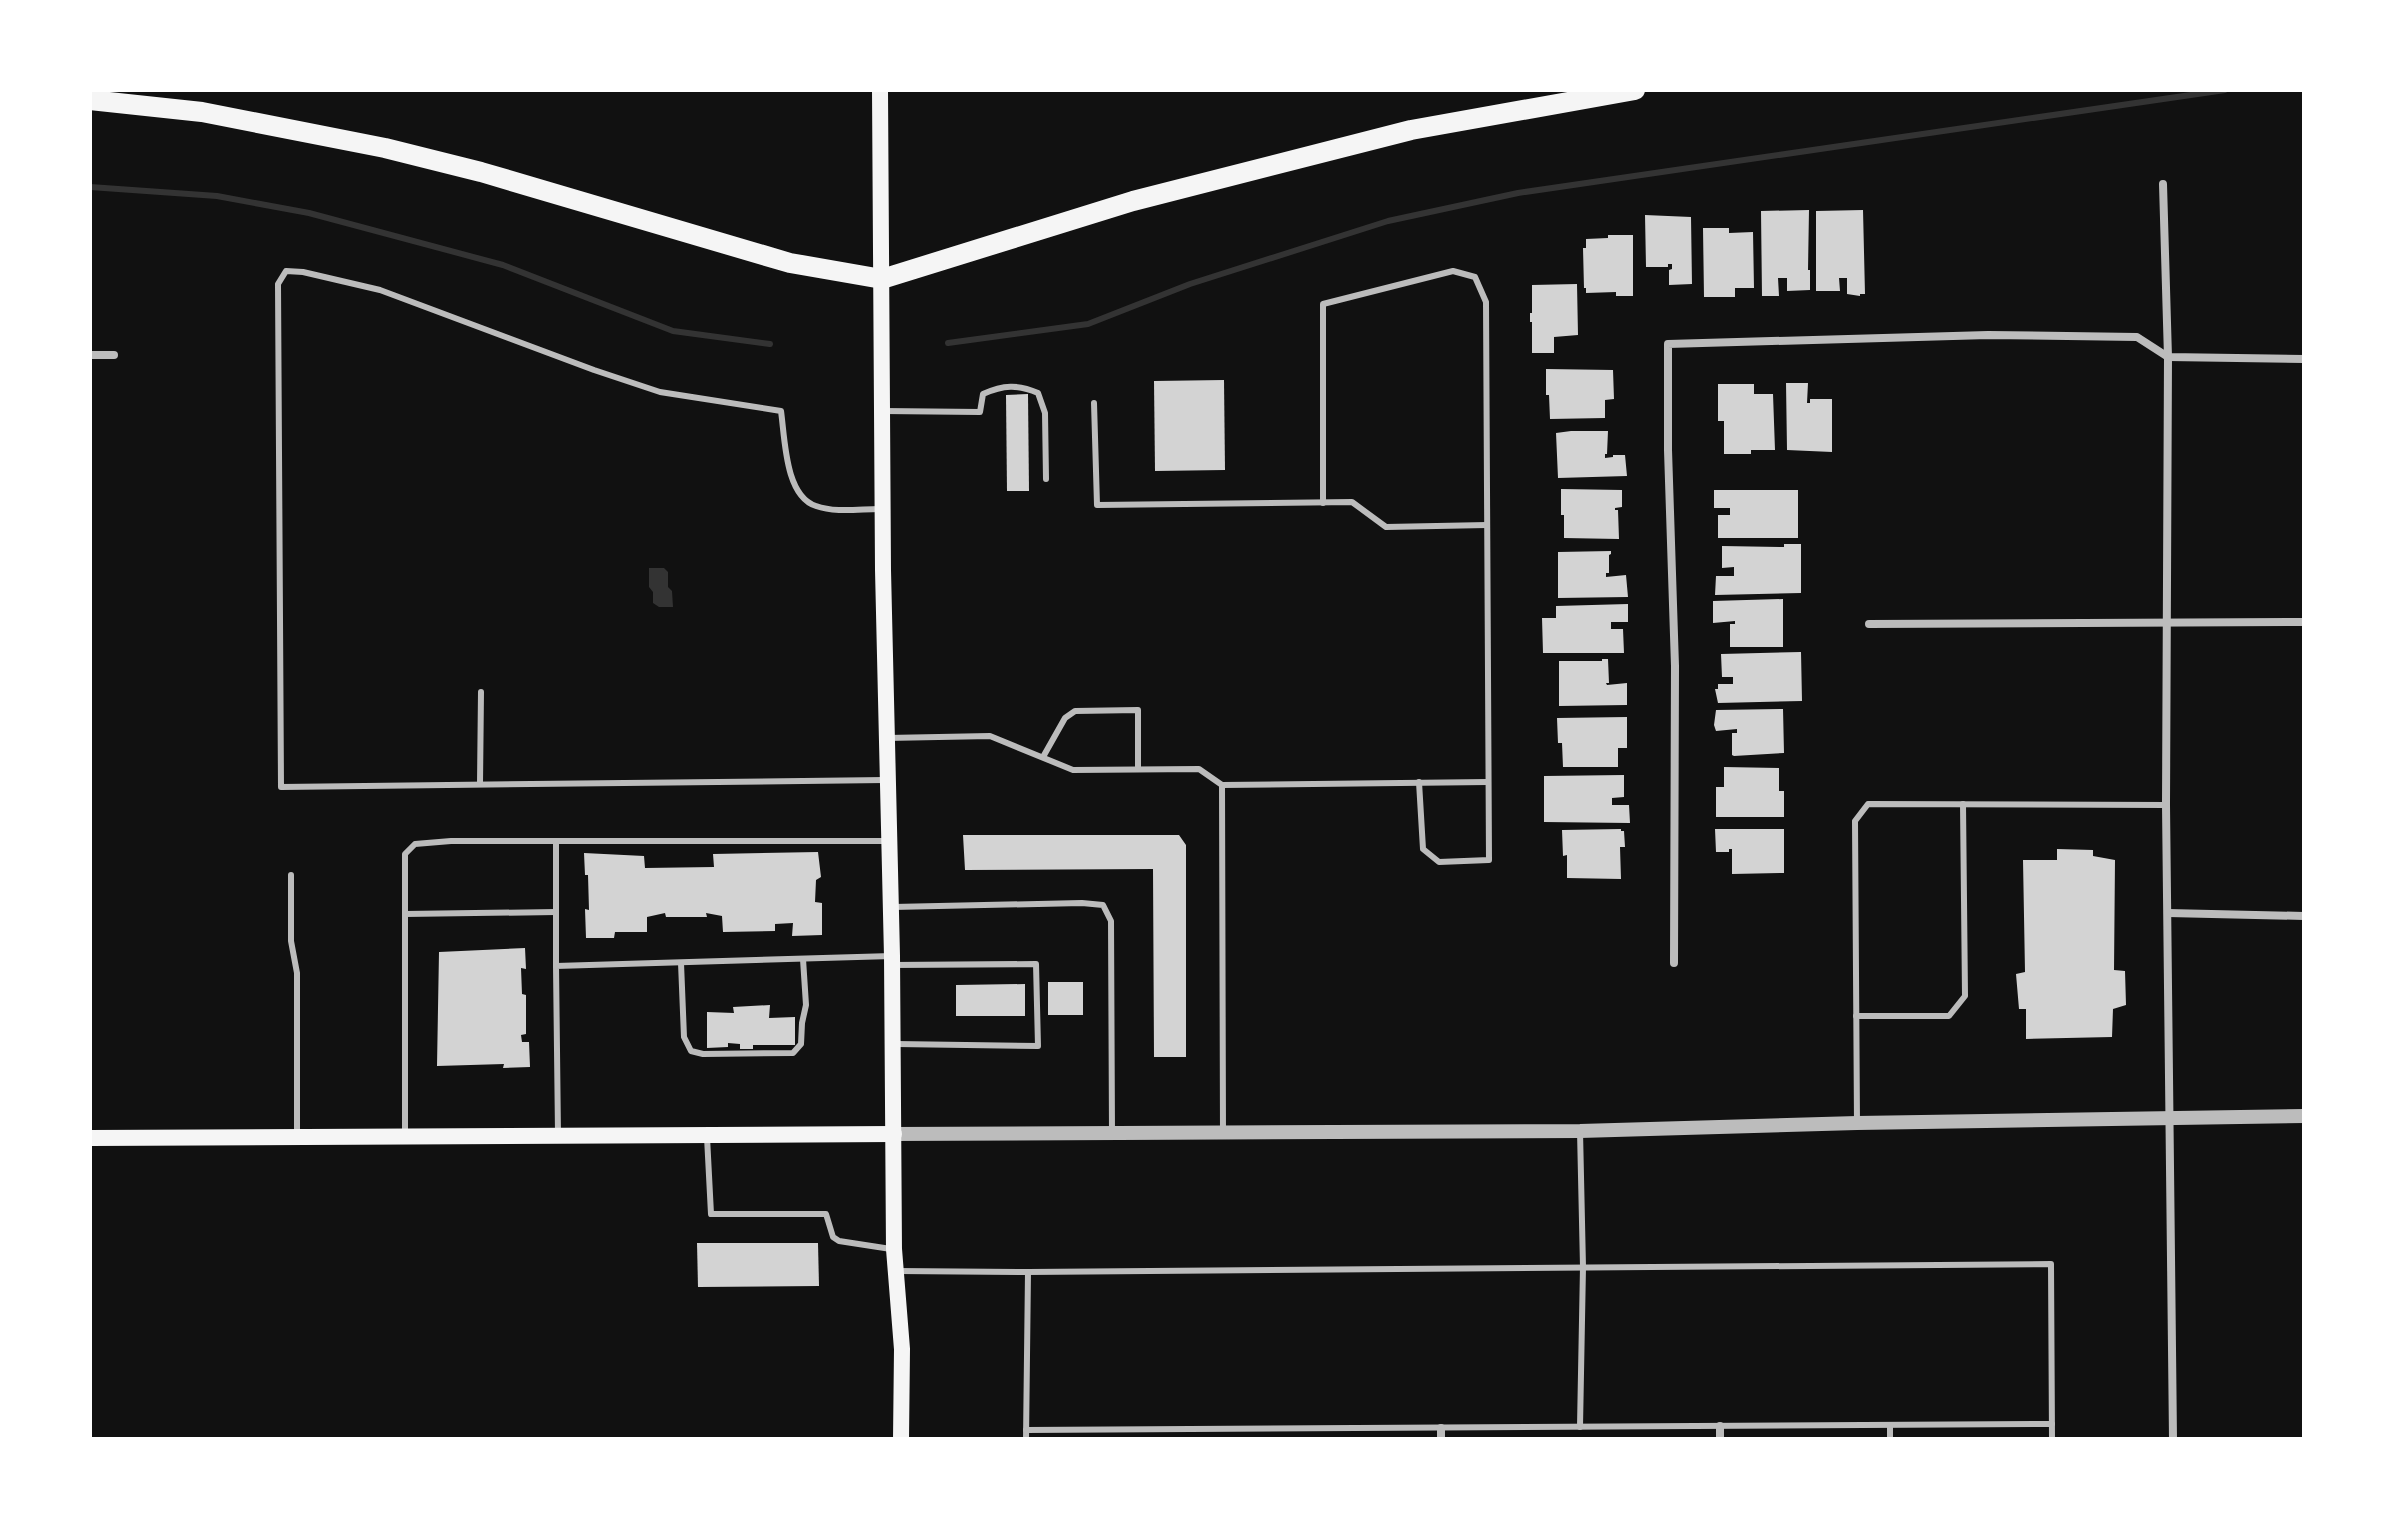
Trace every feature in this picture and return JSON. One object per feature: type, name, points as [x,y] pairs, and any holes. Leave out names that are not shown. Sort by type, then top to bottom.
[{"type":"highway","points":[[90,100],[202,112],[385,148],[481,172],[790,263],[882,279],[1133,201],[1411,130],[1635,90]]},
{"type":"main road","points":[[880,90],[894,1249],[902,1349],[901,1439]]},
{"type":"main road","points":[[90,1138],[894,1134]]},
{"type":"street","points":[[2163,184],[2168,357],[2166,805],[2173,1439]]},
{"type":"street","points":[[1674,963],[1675,666],[1668,344],[1988,335],[2137,337],[2168,357],[2304,359]]},
{"type":"street","points":[[90,355],[114,355]]},
{"type":"street","points":[[1869,624],[2304,622]]},
{"type":"street","points":[[2168,913],[2304,916]]},
{"type":"street","points":[[894,1134],[1580,1131],[2304,1116]]},
{"type":"street","points":[[1720,1426],[1720,1439]]},
{"type":"street","points":[[1441,1428],[1441,1439]]},
{"type":"lane","points":[[883,509],[831,509],[814,506],[803,498],[793,484],[781,411],[660,392],[380,290],[303,272],[286,271],[278,284],[281,787],[887,780]]},
{"type":"lane","points":[[1323,503],[1323,304],[1453,271],[1475,277],[1486,302],[1489,860],[1439,862],[1423,849],[1419,782]]},
{"type":"lane","points":[[883,411],[980,412],[983,394],[1001,386],[1023,386],[1038,393],[1045,413],[1046,479]]},
{"type":"lane","points":[[1094,403],[1097,505],[1352,502],[1386,527],[1487,525]]},
{"type":"lane","points":[[480,784],[481,692]]},
{"type":"lane","points":[[1043,757],[1065,718],[1075,711],[1138,710],[1138,769]]},
{"type":"lane","points":[[887,738],[990,736],[1073,770],[1199,769],[1222,785],[1488,782]]},
{"type":"lane","points":[[1222,785],[1223,1133]]},
{"type":"lane","points":[[1857,1123],[1855,821],[1868,804],[2166,805]]},
{"type":"lane","points":[[1856,1016],[1949,1016],[1965,996],[1963,804]]},
{"type":"lane","points":[[405,1135],[405,854],[415,844],[451,841],[889,841]]},
{"type":"lane","points":[[556,841],[558,1134]]},
{"type":"lane","points":[[291,875],[291,941],[297,973],[297,1136]]},
{"type":"lane","points":[[891,907],[1103,905],[1111,921],[1112,1133]]},
{"type":"lane","points":[[405,914],[556,912]]},
{"type":"lane","points":[[556,966],[803,959],[1036,964],[1038,1046],[892,1044]]},
{"type":"lane","points":[[681,963],[684,1037],[691,1051],[703,1054],[793,1053],[801,1044],[806,1005],[803,959]]},
{"type":"lane","points":[[1580,1131],[1583,1267],[1580,1427]]},
{"type":"lane","points":[[707,1134],[711,1214],[826,1214],[833,1237],[839,1241],[894,1249]]},
{"type":"lane","points":[[895,1271],[2051,1264],[2052,1439]]},
{"type":"lane","points":[[1026,1439],[1028,1272]]},
{"type":"lane","points":[[1026,1430],[2052,1424]]},
{"type":"lane","points":[[1890,1425],[1890,1439]]},
{"type":"lane","points":[[1270,1429],[1271,1439]]},
{"type":"shaded area","points":[[649,568],[664,568],[668,572],[673,607],[659,607],[653,603]]},
{"type":"building","points":[[1809,210],[1810,290],[1787,291],[1787,278],[1778,278],[1779,296],[1762,296],[1761,211]]},
{"type":"building","points":[[1863,210],[1865,294],[1847,294],[1847,278],[1839,278],[1840,291],[1816,291],[1816,211]]},
{"type":"building","points":[[1645,215],[1691,217],[1692,284],[1669,285],[1672,264],[1668,267],[1646,267]]},
{"type":"building","points":[[1703,228],[1729,228],[1729,233],[1753,232],[1754,288],[1735,288],[1735,297],[1704,297]]},
{"type":"building","points":[[1608,235],[1633,235],[1633,296],[1616,296],[1616,292],[1586,293],[1583,248],[1586,248],[1586,239],[1608,238]]},
{"type":"building","points":[[1577,284],[1578,335],[1554,337],[1554,353],[1532,353],[1532,285]]},
{"type":"building","points":[[1546,369],[1613,370],[1614,399],[1605,400],[1605,418],[1550,419]]},
{"type":"building","points":[[1224,380],[1225,470],[1155,471],[1154,381]]},
{"type":"building","points":[[1786,383],[1808,383],[1807,403],[1810,399],[1832,399],[1832,452],[1787,450]]},
{"type":"building","points":[[1718,384],[1754,384],[1754,394],[1773,394],[1775,450],[1724,454],[1724,421],[1718,421]]},
{"type":"building","points":[[1028,394],[1029,491],[1007,491],[1006,395]]},
{"type":"building","points":[[1608,431],[1605,458],[1625,455],[1627,476],[1558,478],[1556,433]]},
{"type":"building","points":[[1561,489],[1622,490],[1622,507],[1615,508],[1618,510],[1619,539],[1564,538]]},
{"type":"building","points":[[1714,490],[1798,490],[1798,538],[1718,538],[1718,515],[1730,515],[1730,508],[1714,508]]},
{"type":"building","points":[[1784,544],[1801,544],[1801,593],[1715,595],[1716,576],[1734,576],[1734,567],[1722,568],[1722,546],[1784,547]]},
{"type":"building","points":[[1611,551],[1606,577],[1626,575],[1628,597],[1558,598],[1558,552]]},
{"type":"building","points":[[1783,599],[1783,647],[1730,647],[1730,624],[1735,624],[1735,621],[1713,623],[1713,601]]},
{"type":"building","points":[[1628,604],[1628,622],[1611,622],[1611,629],[1623,629],[1624,653],[1543,653],[1542,618],[1556,618],[1556,606]]},
{"type":"building","points":[[1801,652],[1802,701],[1718,703],[1715,689],[1718,689],[1718,684],[1733,684],[1733,677],[1722,677],[1721,654]]},
{"type":"building","points":[[1608,659],[1607,685],[1627,683],[1627,705],[1559,706],[1559,661]]},
{"type":"building","points":[[1783,709],[1784,753],[1734,756],[1732,733],[1737,733],[1737,729],[1716,731],[1714,725],[1716,710]]},
{"type":"building","points":[[1627,717],[1627,748],[1618,748],[1618,767],[1563,767],[1557,718]]},
{"type":"building","points":[[1724,767],[1779,768],[1779,791],[1784,791],[1784,817],[1716,817],[1716,787],[1724,787]]},
{"type":"building","points":[[1624,775],[1624,797],[1612,798],[1612,805],[1629,805],[1630,823],[1544,822],[1544,776]]},
{"type":"building","points":[[1715,829],[1784,829],[1784,873],[1732,874],[1732,849],[1716,852]]},
{"type":"building","points":[[1562,830],[1624,831],[1625,847],[1620,847],[1621,879],[1567,878]]},
{"type":"building","points":[[963,835],[1179,835],[1186,845],[1186,1057],[1154,1057],[1153,869],[965,870]]},
{"type":"building","points":[[2057,849],[2093,850],[2093,856],[2115,860],[2114,970],[2125,971],[2126,1005],[2113,1009],[2112,1037],[2026,1039],[2026,1009],[2019,1009],[2016,974],[2025,972],[2023,860],[2057,860]]},
{"type":"building","points":[[818,852],[821,877],[816,880],[815,902],[822,903],[822,935],[792,936],[793,923],[775,924],[775,931],[723,932],[722,916],[706,913],[707,917],[666,917],[665,913],[647,917],[647,932],[615,932],[614,938],[586,938],[585,909],[589,910],[584,853],[644,856],[645,868],[714,867],[713,854]]},
{"type":"building","points":[[525,948],[526,969],[521,968],[522,994],[526,995],[526,1034],[521,1035],[522,1042],[529,1042],[530,1067],[503,1068],[504,1064],[437,1066],[439,952]]},
{"type":"building","points":[[1048,982],[1083,982],[1083,1015],[1048,1015]]},
{"type":"building","points":[[1025,984],[1025,1016],[956,1016],[956,985]]},
{"type":"building","points":[[770,1005],[769,1018],[795,1017],[795,1045],[753,1045],[753,1049],[740,1049],[740,1044],[728,1043],[728,1047],[707,1048],[707,1012],[734,1013],[733,1007]]},
{"type":"building","points":[[697,1243],[818,1243],[819,1286],[698,1287]]},
{"type":"waterway","points":[[948,343],[1088,324],[1190,284],[1388,221],[1518,193],[2225,90]]},
{"type":"waterway","points":[[90,187],[217,196],[309,213],[503,265],[673,331],[770,344]]}]
